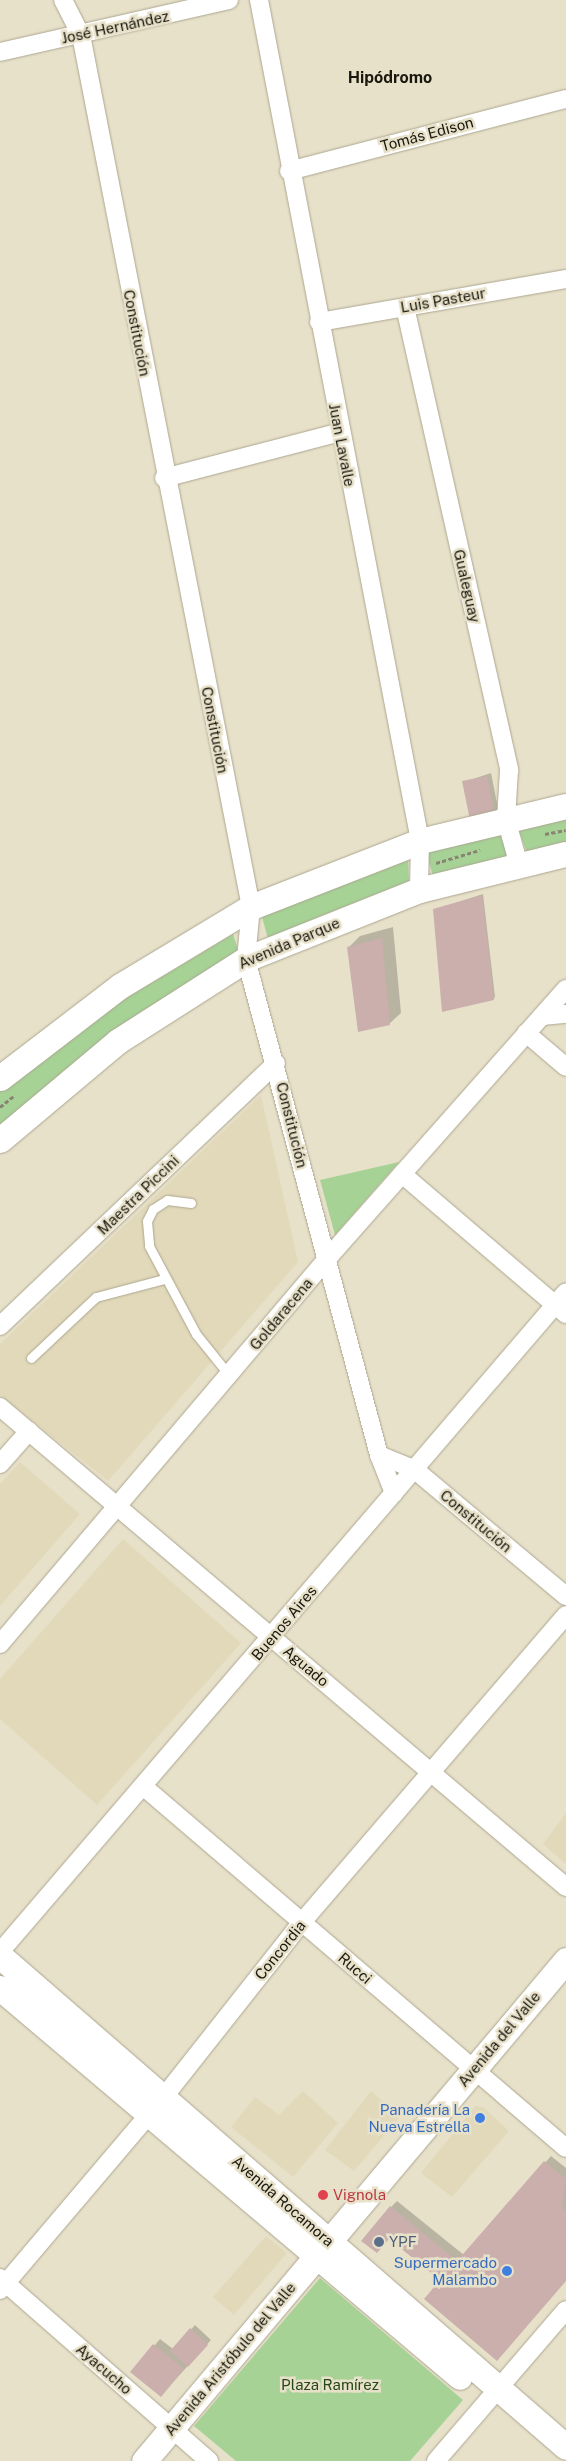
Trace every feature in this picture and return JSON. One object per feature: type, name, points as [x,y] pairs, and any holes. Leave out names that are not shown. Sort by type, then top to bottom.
[{"type":"main road","points":[[0,1078],[120,986],[251,907],[420,841],[566,806]]},
{"type":"main road","name":"Avenida Parque","points":[[0,1140],[118,1041],[246,959],[419,890],[566,854]]},
{"type":"main road","name":"Avenida Rocamora","points":[[0,1954],[156,2107]]},
{"type":"main road","name":"Avenida del Valle","points":[[323,2249],[566,1960]]},
{"type":"main road","name":"Avenida Rocamora","points":[[0,1988],[156,2107],[493,2395],[566,2447]]},
{"type":"main road","name":"Avenida Aristóbulo del Valle","points":[[144,2461],[323,2249]]},
{"type":"main road","name":"Avenida Rocamora","points":[[493,2395],[557,2461]]},
{"type":"street","name":"Constitución","points":[[63,0],[81,35],[164,478],[251,907],[246,959],[276,1063],[326,1260],[379,1455],[394,1493]]},
{"type":"street","name":"José Hernández","points":[[0,52],[81,35],[182,6],[229,0]]},
{"type":"street","name":"Juan Lavalle","points":[[260,0],[290,171],[420,841],[419,890]]},
{"type":"street","name":"Tomás Edison","points":[[290,171],[566,99]]},
{"type":"street","name":"Luis Pasteur","points":[[319,322],[566,279]]},
{"type":"street","name":"Gualeguay","points":[[405,307],[509,770],[506,819],[519,866]]},
{"type":"street","points":[[164,478],[340,432]]},
{"type":"street","name":"Goldaracena","points":[[0,1644],[326,1260],[566,989]]},
{"type":"street","points":[[542,1016],[566,1014]]},
{"type":"street","points":[[526,1033],[566,1067]]},
{"type":"street","name":"Maestra Piccini","points":[[0,1326],[276,1063]]},
{"type":"street","points":[[402,1174],[562,1304]]},
{"type":"street","name":"Buenos Aires","points":[[0,1954],[414,1469],[562,1304]]},
{"type":"street","name":"Aguado","points":[[0,1407],[566,1888]]},
{"type":"street","points":[[0,1464],[29,1431]]},
{"type":"street","name":"Constitución","points":[[379,1455],[414,1469],[566,1596]]},
{"type":"street","name":"Concordia","points":[[2,2283],[156,2107],[302,1922],[566,1615]]},
{"type":"street","name":"Rucci","points":[[144,1787],[472,2070],[566,2148]]},
{"type":"street","name":"Ayacucho","points":[[2,2283],[209,2461]]},
{"type":"street","points":[[436,2461],[566,2310]]},
{"type":"lane","points":[[191,1203],[167,1200],[153,1208],[148,1221],[149,1246],[164,1279],[196,1334],[229,1375]]},
{"type":"lane","points":[[31,1358],[96,1297],[164,1279]]},
{"type":"path","points":[[430,864],[486,848]]},
{"type":"shaded area","points":[[261,1095],[298,1262],[108,1481],[0,1395],[0,1344]]},
{"type":"shaded area","points":[[20,1462],[80,1514],[0,1606],[0,1484]]},
{"type":"shaded area","points":[[123,1539],[241,1643],[97,1805],[0,1719],[0,1679]]},
{"type":"shaded area","points":[[566,1813],[566,1864],[543,1844]]},
{"type":"shaded area","points":[[303,2091],[338,2123],[293,2177],[231,2127],[255,2097],[279,2115]]},
{"type":"shaded area","points":[[371,2091],[400,2117],[354,2171],[325,2150]]},
{"type":"shaded area","points":[[475,2106],[483,2107],[509,2131],[452,2197],[421,2173]]},
{"type":"shaded area","points":[[266,2236],[287,2253],[234,2315],[213,2297]]},
{"type":"green space","points":[[566,817],[566,846],[527,853],[517,825]]},
{"type":"green space","points":[[501,829],[507,857],[434,880],[425,848]]},
{"type":"green space","points":[[408,857],[409,884],[268,939],[262,917]]},
{"type":"green space","points":[[233,934],[240,956],[0,1126],[0,1089],[95,1017]]},
{"type":"green space","points":[[399,1162],[335,1235],[320,1180]]},
{"type":"green space","name":"Plaza Ramírez","points":[[320,2278],[463,2400],[410,2461],[236,2461],[194,2426]]},
{"type":"building","points":[[487,776],[494,814],[470,820],[462,781]]},
{"type":"building","points":[[482,895],[494,1000],[442,1012],[433,909]]},
{"type":"building","points":[[382,938],[390,1025],[358,1032],[347,947]]},
{"type":"building","name":"Supermercado Malambo","points":[[544,2161],[566,2179],[562,2208],[566,2211],[566,2281],[497,2361],[424,2299],[440,2280],[389,2239],[377,2253],[361,2241],[390,2206],[457,2261]]},
{"type":"building","points":[[190,2328],[208,2345],[188,2367],[170,2351]]},
{"type":"building","points":[[153,2344],[184,2369],[161,2397],[130,2372]]},
{"type":"place","name":"Panadería La Nueva Estrella","points":[[480,2118]]},
{"type":"place","name":"Vignola","points":[[323,2195]]},
{"type":"place","name":"YPF","points":[[379,2242]]},
{"type":"place","name":"Supermercado Malambo","points":[[507,2271]]},
{"type":"district","name":"Hipódromo","points":[[390,78]]}]
